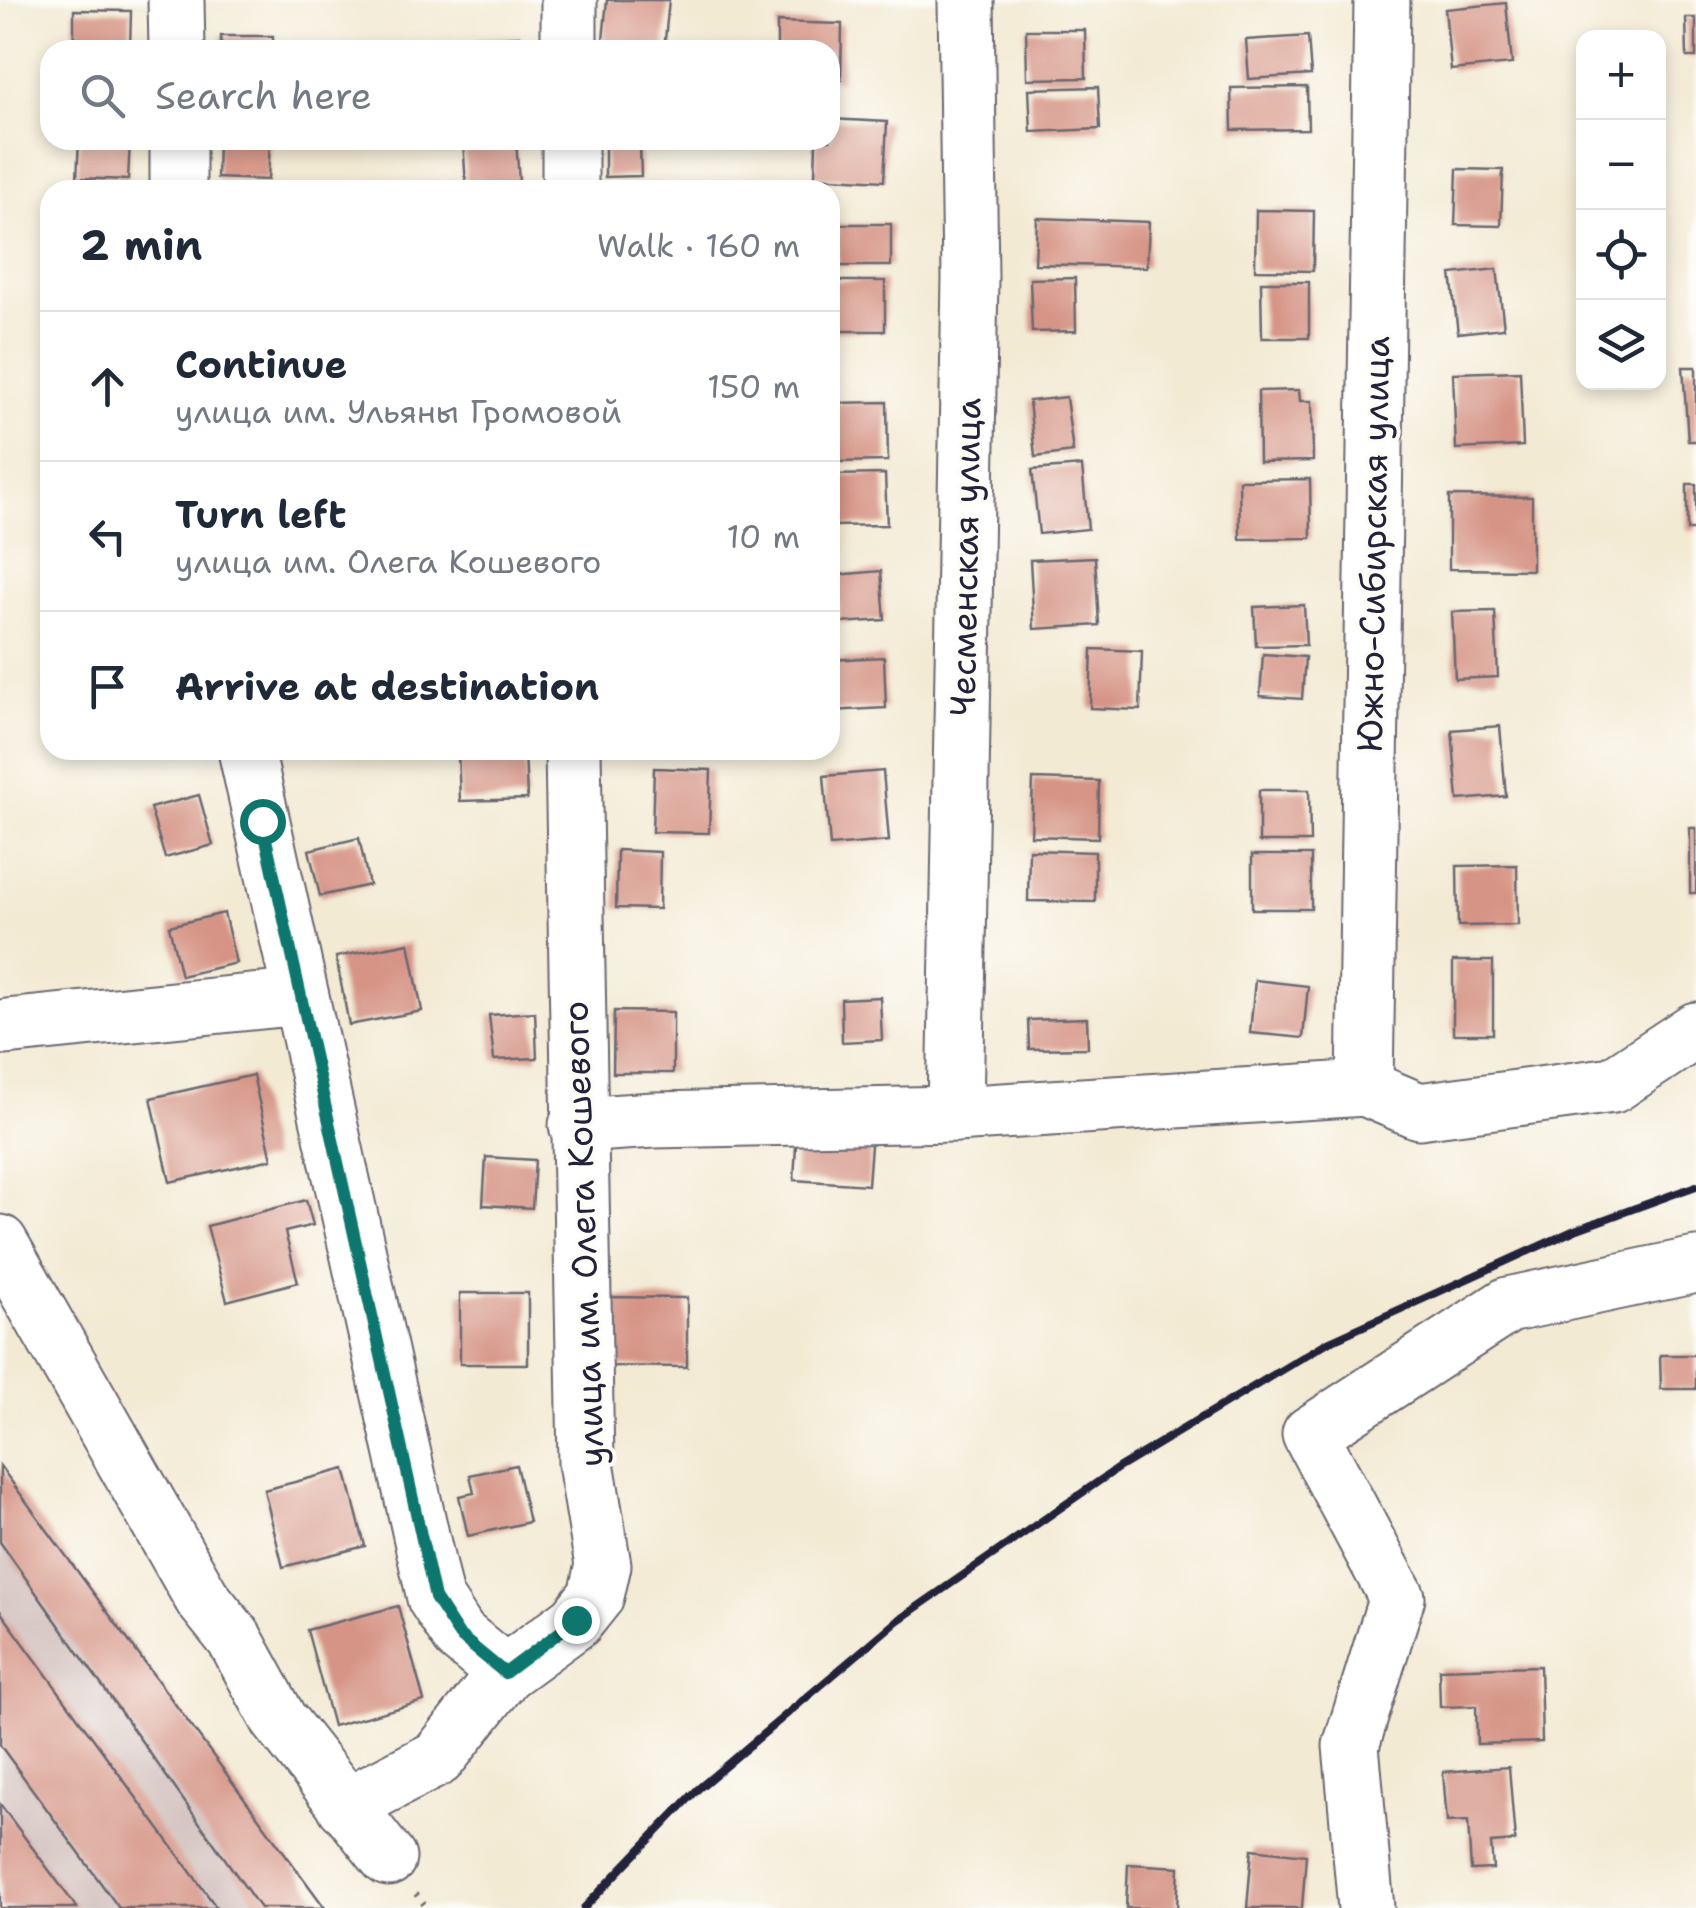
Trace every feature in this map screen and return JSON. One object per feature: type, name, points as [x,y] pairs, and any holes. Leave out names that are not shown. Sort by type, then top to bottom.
[{"type":"street","points":[[176,0],[177,40]]},
{"type":"street","points":[[569,0],[569,40]]},
{"type":"street","name":"Чесменская улица","points":[[955,1114],[970,277],[966,0]]},
{"type":"street","name":"Южно-Сибирская улица","points":[[1364,1088],[1382,0]]},
{"type":"street","points":[[178,150],[178,180]]},
{"type":"street","points":[[570,150],[570,180]]},
{"type":"street","points":[[248,760],[435,1598],[459,1635],[505,1673]]},
{"type":"street","name":"улица им. Олега Кошевого","points":[[345,1806],[438,1758],[505,1673],[576,1620],[596,1596],[603,1565],[586,1463],[573,760]]},
{"type":"street","points":[[2,1017],[301,997]]},
{"type":"street","points":[[578,1125],[955,1114],[1364,1088],[1419,1111],[1614,1086],[1696,1030]]},
{"type":"street","points":[[0,1243],[202,1598],[234,1638],[278,1720],[388,1858]]},
{"type":"street","points":[[1366,1908],[1351,1746],[1396,1597],[1310,1434],[1508,1304],[1696,1265]]},
{"type":"shaded area","points":[[0,1466],[325,1908],[0,1908]]},
{"type":"building","points":[[607,0],[669,0],[665,40],[603,40]]},
{"type":"building","points":[[1506,3],[1512,64],[1451,70],[1445,9]]},
{"type":"building","points":[[74,10],[131,11],[130,40],[74,40]]},
{"type":"building","points":[[1686,18],[1696,18],[1696,57],[1687,57]]},
{"type":"building","points":[[777,22],[842,24],[841,80],[840,40],[777,40]]},
{"type":"building","points":[[1026,30],[1085,30],[1086,78],[1027,79]]},
{"type":"building","points":[[221,36],[273,36],[273,40],[221,40]]},
{"type":"building","points":[[519,36],[519,40],[475,40]]},
{"type":"building","points":[[1308,36],[1311,75],[1249,79],[1246,40]]},
{"type":"building","points":[[1098,87],[1100,129],[1031,132],[1029,89]]},
{"type":"building","points":[[1307,87],[1308,129],[1232,130],[1231,88]]},
{"type":"building","points":[[840,120],[887,122],[884,181],[815,177],[816,150],[840,150]]},
{"type":"building","points":[[78,150],[130,150],[128,180],[77,178]]},
{"type":"building","points":[[218,150],[270,150],[268,180],[217,178]]},
{"type":"building","points":[[464,150],[517,150],[519,180],[466,180]]},
{"type":"building","points":[[605,150],[640,150],[641,176],[605,177]]},
{"type":"building","points":[[1457,169],[1503,170],[1501,226],[1455,225]]},
{"type":"building","points":[[1256,210],[1314,211],[1313,271],[1255,270]]},
{"type":"building","points":[[1037,218],[1149,222],[1147,267],[1035,264]]},
{"type":"building","points":[[840,224],[891,224],[891,266],[840,266]]},
{"type":"building","points":[[1497,269],[1504,328],[1458,333],[1451,274]]},
{"type":"building","points":[[1075,278],[1076,331],[1032,332],[1030,279]]},
{"type":"building","points":[[840,281],[885,281],[885,331],[840,331]]},
{"type":"building","points":[[1261,282],[1309,282],[1309,338],[1262,338]]},
{"type":"building","points":[[1683,367],[1696,367],[1696,441],[1688,441]]},
{"type":"building","points":[[1520,371],[1523,446],[1456,449],[1453,373]]},
{"type":"building","points":[[1299,390],[1300,401],[1312,401],[1313,461],[1259,462],[1258,391]]},
{"type":"building","points":[[1066,397],[1073,452],[1035,457],[1029,401]]},
{"type":"building","points":[[887,402],[888,461],[840,462],[840,403]]},
{"type":"building","points":[[1082,466],[1088,529],[1039,534],[1032,470]]},
{"type":"building","points":[[885,474],[887,525],[840,526],[840,475]]},
{"type":"building","points":[[1310,479],[1311,538],[1240,539],[1239,480]]},
{"type":"building","points":[[1687,484],[1696,484],[1696,530],[1687,530]]},
{"type":"building","points":[[1449,496],[1532,497],[1532,570],[1449,569]]},
{"type":"building","points":[[1095,557],[1099,625],[1034,629],[1030,560]]},
{"type":"building","points":[[881,571],[885,620],[840,623],[840,575]]},
{"type":"building","points":[[1304,605],[1306,645],[1256,646],[1254,607]]},
{"type":"building","points":[[1495,611],[1498,677],[1455,679],[1452,612]]},
{"type":"building","points":[[1092,649],[1142,651],[1140,710],[1090,708]]},
{"type":"building","points":[[1263,654],[1305,657],[1302,699],[1260,696]]},
{"type":"building","points":[[884,657],[886,708],[840,710],[840,659]]},
{"type":"building","points":[[1500,726],[1506,796],[1458,800],[1452,730]]},
{"type":"building","points":[[458,760],[525,760],[527,799],[460,801]]},
{"type":"building","points":[[654,768],[711,770],[709,833],[652,832]]},
{"type":"building","points":[[883,771],[889,841],[830,846],[824,776]]},
{"type":"building","points":[[1033,779],[1099,781],[1098,838],[1031,836]]},
{"type":"building","points":[[1259,790],[1309,790],[1310,842],[1259,842]]},
{"type":"building","points":[[199,795],[213,845],[165,858],[150,808]]},
{"type":"building","points":[[1690,828],[1696,828],[1696,893],[1690,893]]},
{"type":"building","points":[[359,838],[369,885],[320,896],[309,850]]},
{"type":"building","points":[[617,850],[660,852],[659,909],[616,908]]},
{"type":"building","points":[[1029,850],[1095,852],[1095,902],[1028,901]]},
{"type":"building","points":[[1252,855],[1311,855],[1311,909],[1252,909]]},
{"type":"building","points":[[1517,865],[1518,925],[1458,926],[1457,866]]},
{"type":"building","points":[[224,913],[236,963],[181,976],[169,926]]},
{"type":"building","points":[[409,943],[422,1011],[349,1025],[336,957]]},
{"type":"building","points":[[1453,961],[1493,961],[1493,1034],[1453,1034]]},
{"type":"building","points":[[1255,980],[1308,986],[1303,1038],[1250,1033]]},
{"type":"building","points":[[880,997],[882,1040],[842,1042],[841,999]]},
{"type":"building","points":[[614,1011],[673,1012],[673,1073],[613,1073]]},
{"type":"building","points":[[535,1012],[537,1058],[494,1060],[489,1015]]},
{"type":"building","points":[[1087,1018],[1088,1048],[1029,1049],[1028,1020]]},
{"type":"building","points":[[253,1075],[272,1159],[170,1182],[151,1098]]},
{"type":"building","points":[[797,1127],[872,1132],[868,1185],[794,1180]]},
{"type":"building","points":[[486,1157],[535,1160],[532,1208],[483,1205]]},
{"type":"building","points":[[306,1200],[313,1225],[285,1232],[298,1282],[227,1301],[207,1226]]},
{"type":"building","points":[[460,1293],[528,1293],[528,1364],[460,1364]]},
{"type":"building","points":[[609,1297],[687,1298],[687,1367],[609,1366]]},
{"type":"building","points":[[1660,1355],[1696,1355],[1696,1389],[1661,1389]]},
{"type":"building","points":[[516,1465],[529,1522],[468,1536],[459,1496],[474,1493],[470,1475]]},
{"type":"building","points":[[0,1466],[325,1908],[260,1908],[0,1542]]},
{"type":"building","points":[[345,1469],[365,1546],[283,1567],[264,1490]]},
{"type":"building","points":[[398,1606],[424,1701],[333,1726],[307,1630]]},
{"type":"building","points":[[0,1611],[217,1908],[119,1908],[0,1745]]},
{"type":"building","points":[[1540,1666],[1542,1742],[1477,1744],[1476,1706],[1440,1707],[1439,1669]]},
{"type":"building","points":[[1509,1767],[1515,1841],[1491,1843],[1493,1869],[1471,1870],[1468,1821],[1447,1822],[1443,1772]]},
{"type":"building","points":[[0,1804],[77,1908],[0,1908]]},
{"type":"building","points":[[1252,1849],[1306,1855],[1302,1908],[1247,1908]]},
{"type":"building","points":[[1128,1864],[1179,1867],[1177,1908],[1126,1908]]},
{"type":"railway","points":[[584,1908],[698,1789],[897,1621],[1118,1468],[1328,1342],[1575,1230],[1696,1186]]},
{"type":"route","points":[[262,821],[435,1598],[459,1635],[505,1673],[576,1620]]}]
